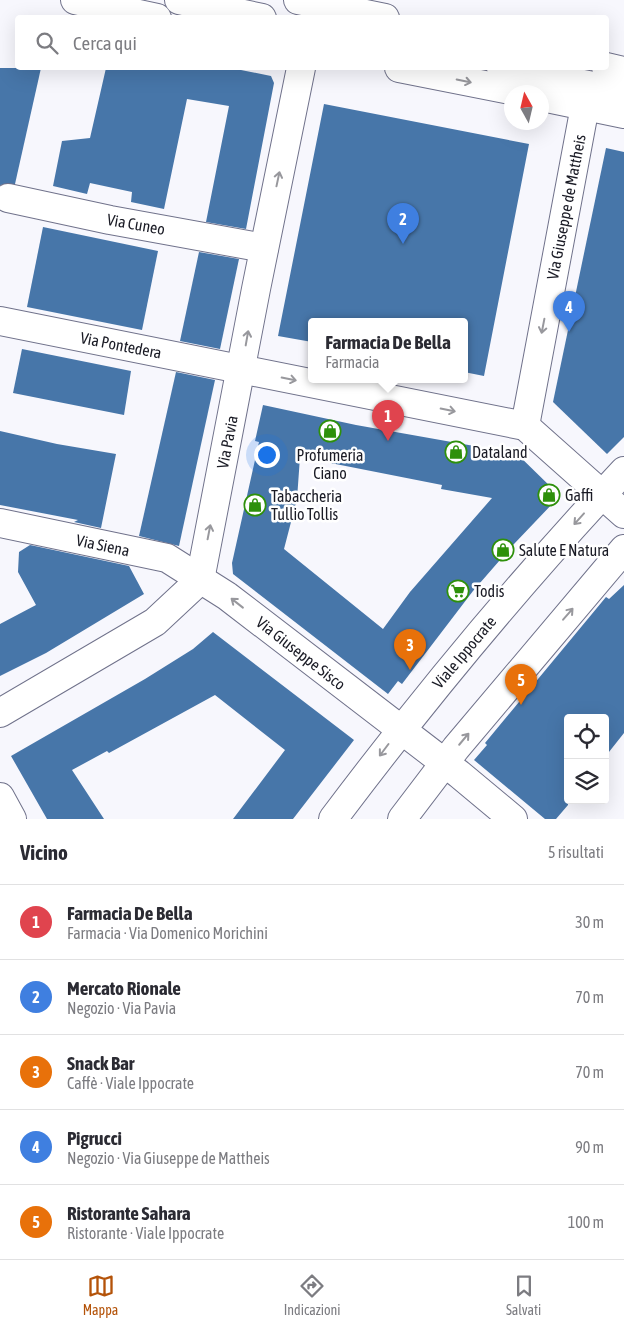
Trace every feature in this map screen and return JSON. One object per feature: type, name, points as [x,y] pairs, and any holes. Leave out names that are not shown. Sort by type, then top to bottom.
[{"type":"street","points":[[75,0],[143,15]]},
{"type":"street","points":[[179,0],[248,15]]},
{"type":"street","points":[[310,5],[368,15]]},
{"type":"street","points":[[609,68],[624,71]]},
{"type":"street","name":"Via Pavia","points":[[200,580],[301,70]]},
{"type":"street","points":[[409,70],[504,89]]},
{"type":"street","points":[[511,70],[624,92]]},
{"type":"street","points":[[549,98],[624,114]]},
{"type":"street","name":"Via Giuseppe de Mattheis","points":[[525,426],[585,106]]},
{"type":"street","name":"Via Cuneo","points":[[8,198],[110,220],[264,248]]},
{"type":"street","name":"Via Pontedera","points":[[0,320],[308,382]]},
{"type":"street","name":"Via Pontedera","points":[[311,383],[525,426]]},
{"type":"street","points":[[525,426],[624,514]]},
{"type":"street","name":"Viale Ippocrate","points":[[332,819],[401,728],[504,603],[624,470]]},
{"type":"street","name":"Via Siena","points":[[0,523],[167,558],[200,580]]},
{"type":"street","points":[[402,819],[445,763],[548,637],[624,550]]},
{"type":"street","points":[[0,713],[155,622],[200,580]]},
{"type":"street","name":"Via Giuseppe Sisco","points":[[200,580],[227,596],[401,728],[513,819]]},
{"type":"street","points":[[0,797],[12,819]]},
{"type":"building","points":[[0,68],[41,70],[15,184],[0,185]]},
{"type":"building","points":[[106,70],[241,70],[271,76],[274,83],[246,229],[206,222],[229,106],[187,99],[164,209],[131,202],[132,192],[90,183],[87,194],[53,186],[62,141],[90,138]]},
{"type":"building","points":[[324,104],[529,144],[484,376],[468,373],[468,318],[308,318],[308,341],[278,336]]},
{"type":"building","points":[[606,148],[624,152],[624,437],[607,454],[553,402]]},
{"type":"building","points":[[43,227],[158,251],[142,330],[27,307]]},
{"type":"building","points":[[199,252],[239,259],[220,349],[180,341]]},
{"type":"building","points":[[22,349],[131,371],[124,415],[13,393]]},
{"type":"building","points":[[176,372],[215,380],[179,546],[139,536]]},
{"type":"building","points":[[263,405],[356,425],[508,452],[512,449],[555,491],[555,501],[473,591],[402,684],[398,681],[388,694],[233,574],[232,563],[259,442],[255,441]],"holes":[[[300,457],[442,485],[441,489],[492,498],[410,592],[383,629],[284,549],[297,499]]]},
{"type":"building","points":[[0,431],[57,444],[116,454],[101,528],[74,522],[78,520],[0,505]]},
{"type":"building","points":[[30,545],[129,566],[144,594],[46,653],[0,676],[0,624],[36,605],[18,572],[19,552]]},
{"type":"building","points":[[624,585],[624,733],[609,752],[609,714],[564,714],[564,804],[568,805],[556,819],[545,819],[474,760],[487,745],[485,743],[606,597],[609,599]]},
{"type":"building","points":[[213,632],[354,740],[293,819],[233,819],[285,750],[215,695],[109,753],[107,751],[72,770],[104,819],[47,819],[11,756],[145,679],[193,649]]},
{"type":"place","name":"Mercato Rionale","points":[[403,244]]},
{"type":"place","name":"Pigrucci","points":[[569,332]]},
{"type":"place","name":"Profumeria Ciano","points":[[330,431]]},
{"type":"place","name":"Farmacia De Bella","points":[[388,441]]},
{"type":"place","name":"Dataland","points":[[456,452]]},
{"type":"place","name":"Gaffi","points":[[549,495]]},
{"type":"place","name":"Tabaccheria Tullio Tollis","points":[[255,505]]},
{"type":"place","name":"Salute E Natura","points":[[503,550]]},
{"type":"place","name":"Todis","points":[[458,591]]},
{"type":"place","name":"Snack Bar","points":[[410,670]]},
{"type":"place","name":"Ristorante Sahara","points":[[521,705]]}]
